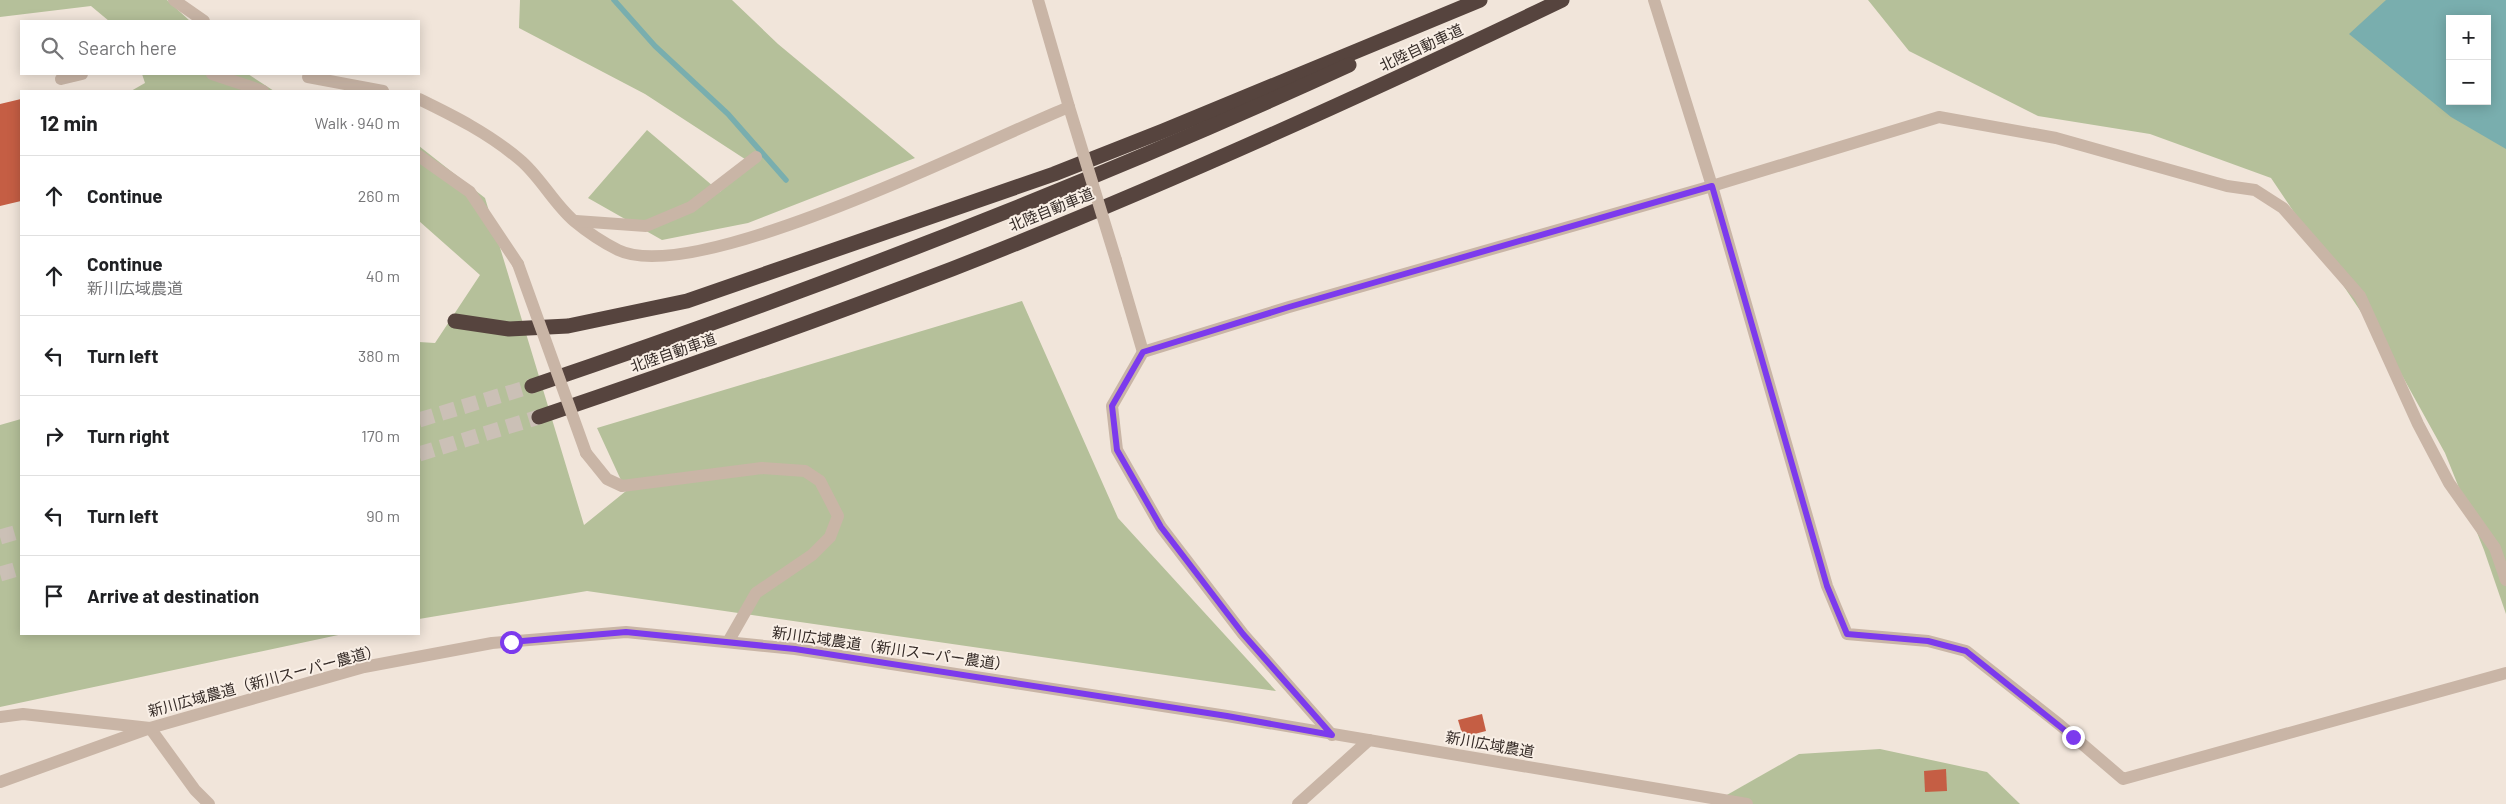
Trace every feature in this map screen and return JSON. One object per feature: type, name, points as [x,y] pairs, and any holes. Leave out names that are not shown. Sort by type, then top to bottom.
[{"type":"highway","points":[[455,322],[508,330],[568,326],[687,301],[1054,174],[1480,0]]},
{"type":"highway","name":"北陸自動車道","points":[[532,386],[810,288],[1018,207],[1230,120],[1488,0]]},
{"type":"highway","name":"北陸自動車道","points":[[539,417],[708,359],[980,257],[1239,150],[1562,0]]},
{"type":"street","points":[[174,0],[203,20]]},
{"type":"street","points":[[1038,0],[1143,352]]},
{"type":"street","points":[[1654,0],[1712,186],[1827,586],[1847,634],[1928,641],[1966,651],[2060,725],[2123,779],[2506,673]]},
{"type":"street","points":[[61,79],[78,75]]},
{"type":"street","points":[[215,75],[259,90]]},
{"type":"street","points":[[304,76],[325,90]]},
{"type":"street","points":[[304,76],[378,90]]},
{"type":"street","points":[[420,99],[470,124],[520,160],[574,221],[619,251],[657,257],[710,249],[841,208],[1069,108]]},
{"type":"street","points":[[1332,735],[1243,634],[1161,527],[1117,450],[1112,406],[1143,352],[1289,307],[1712,186],[1939,117],[2056,138],[2227,186],[2255,190],[2283,208],[2360,296],[2418,424],[2449,483],[2495,548],[2506,580]]},
{"type":"street","points":[[420,157],[470,192],[518,264],[586,453],[607,479],[622,486],[762,468],[805,471],[820,482],[838,516],[830,537],[812,555],[756,593],[728,642]]},
{"type":"street","points":[[574,221],[646,226],[691,206],[756,157]]},
{"type":"street","name":"新川広域農道（新川スーパー農道）","points":[[0,782],[150,728],[364,667],[492,643],[626,632],[795,649],[1227,716]]},
{"type":"street","points":[[0,717],[23,714],[150,728],[195,790],[209,804]]},
{"type":"street","name":"新川広域農道","points":[[1227,716],[1747,804]]},
{"type":"street","points":[[1298,804],[1369,740]]},
{"type":"green space","points":[[0,0],[167,0],[189,20],[108,20],[91,6],[0,17]]},
{"type":"green space","points":[[520,0],[732,0],[778,44],[915,158],[748,223],[662,240],[588,198],[647,130],[720,192],[751,163],[645,94],[519,28]]},
{"type":"green space","points":[[1868,0],[2506,0],[2506,614],[2484,550],[2445,453],[2394,361],[2271,178],[2150,134],[2038,116],[1909,51]]},
{"type":"green space","points":[[142,75],[250,75],[272,90],[133,90],[145,83]]},
{"type":"green space","points":[[420,147],[485,198],[584,525],[626,491],[597,428],[1022,301],[1118,518],[1276,691],[587,591],[420,619],[420,342],[435,343],[480,275],[420,222]]},
{"type":"green space","points":[[20,419],[20,635],[338,635],[0,707],[0,425]]},
{"type":"green space","points":[[1880,749],[1987,772],[2020,804],[1711,804],[1799,754]]},
{"type":"water","points":[[2386,0],[2506,0],[2506,149],[2451,117],[2349,34]]},
{"type":"building","points":[[20,99],[20,201],[0,206],[0,104]]},
{"type":"building","points":[[1482,714],[1486,731],[1463,737],[1458,720]]},
{"type":"building","points":[[1946,769],[1947,791],[1925,792],[1924,771]]},
{"type":"waterway","points":[[614,0],[655,46],[728,114],[786,180]]},
{"type":"tunnel","points":[[420,420],[532,386]]},
{"type":"tunnel","points":[[420,454],[539,417]]},
{"type":"tunnel","points":[[0,537],[20,531]]},
{"type":"tunnel","points":[[0,574],[20,568]]},
{"type":"route","points":[[511,642],[626,632],[795,649],[1227,716],[1332,735],[1243,634],[1161,527],[1117,450],[1112,406],[1143,352],[1289,307],[1712,186],[1827,586],[1847,634],[1928,641],[1966,651],[2073,737]]}]
